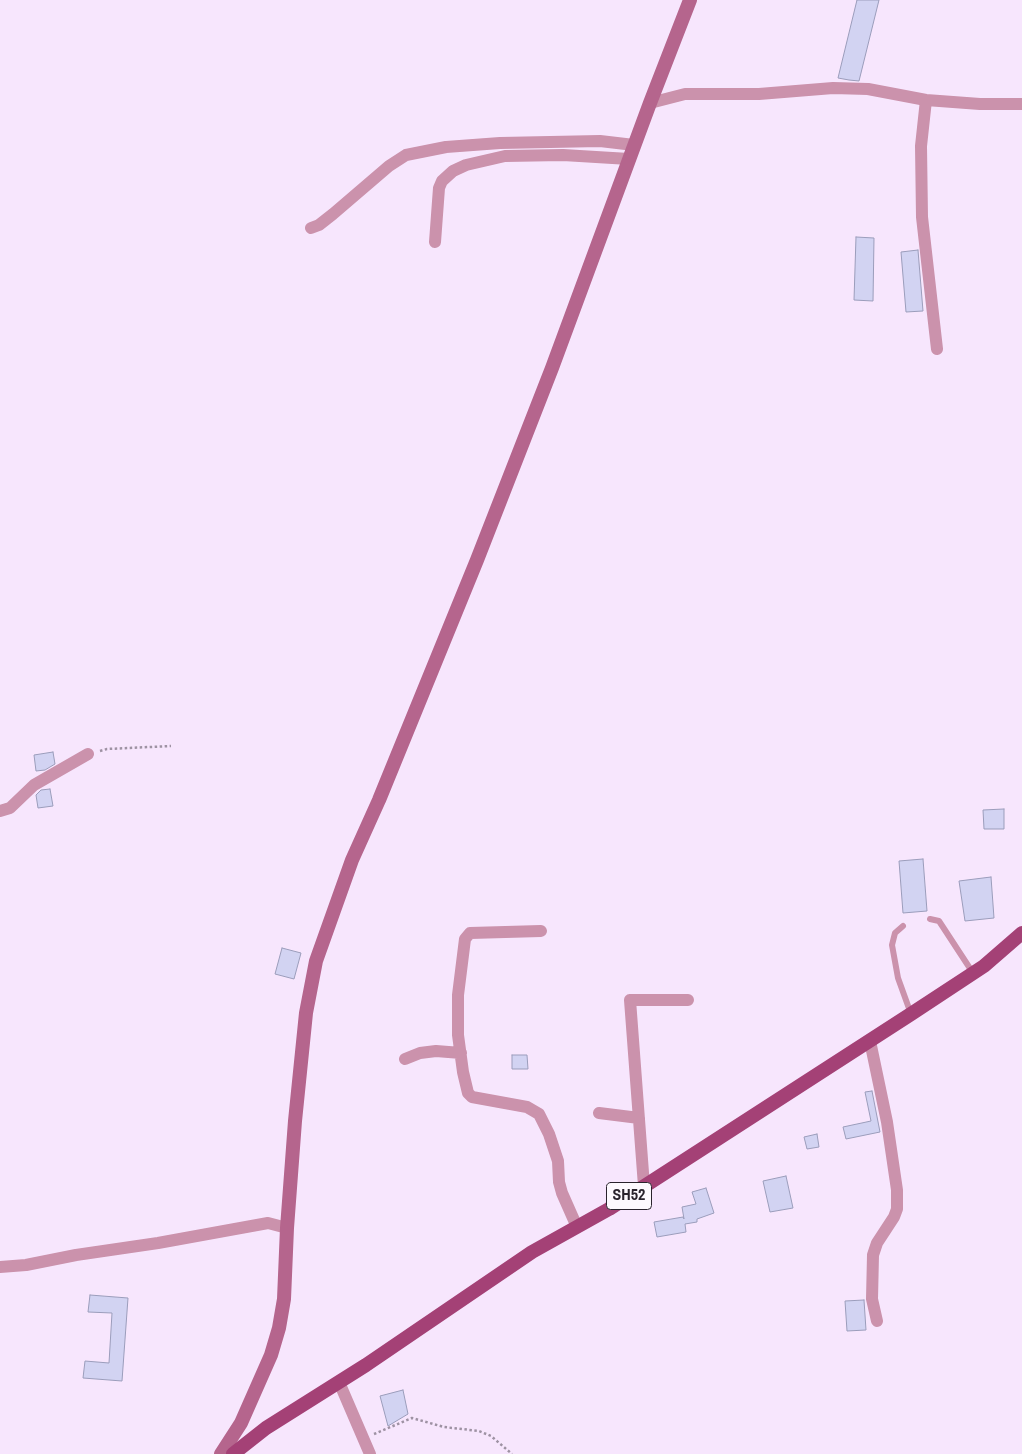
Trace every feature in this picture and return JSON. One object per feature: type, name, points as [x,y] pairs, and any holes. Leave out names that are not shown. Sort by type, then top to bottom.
[{"type":"main road","points":[[222,1454],[248,1408],[280,1328],[284,1299],[295,1121],[306,1014],[316,960],[352,860],[379,800],[481,551],[690,0]]},
{"type":"main road","name":"SH52","points":[[233,1454],[266,1428],[339,1382],[532,1252],[644,1186],[984,966],[1022,933]]},
{"type":"street","points":[[650,103],[685,94],[759,94],[833,88],[868,90],[926,100],[980,104],[1022,104]]},
{"type":"street","points":[[926,100],[921,146],[922,217],[938,349]]},
{"type":"street","points":[[311,228],[333,214],[389,166],[406,155],[446,147],[500,143],[600,141],[632,152]]},
{"type":"street","points":[[435,242],[438,188],[442,181],[453,171],[466,165],[505,156],[632,152]]},
{"type":"street","points":[[0,811],[10,808],[34,785],[88,754]]},
{"type":"street","points":[[541,931],[470,933],[465,938],[458,995],[458,1035],[468,1093],[472,1097],[527,1107],[539,1114],[549,1134],[558,1161],[559,1182],[577,1227]]},
{"type":"street","points":[[644,1186],[630,1000],[688,1000]]},
{"type":"street","points":[[870,1041],[887,1122],[898,1209],[877,1243],[873,1255],[872,1298],[878,1321]]},
{"type":"street","points":[[405,1059],[420,1053],[436,1051],[461,1053]]},
{"type":"street","points":[[599,1113],[639,1118]]},
{"type":"street","points":[[0,1267],[26,1266],[76,1255],[158,1244],[268,1222],[287,1228]]},
{"type":"street","points":[[339,1382],[370,1454]]},
{"type":"lane","points":[[930,919],[939,921],[973,973]]},
{"type":"lane","points":[[903,926],[895,933],[892,945],[898,978],[911,1014]]},
{"type":"path","points":[[88,754],[107,749],[171,746]]},
{"type":"path","points":[[364,1439],[412,1418],[444,1427],[479,1431],[490,1436],[512,1454]]},
{"type":"building","points":[[857,0],[879,0],[859,81],[838,78]]},
{"type":"building","points":[[856,237],[874,238],[873,301],[854,300]]},
{"type":"building","points":[[918,250],[923,311],[906,312],[901,252]]},
{"type":"building","points":[[53,752],[55,764],[45,770],[36,771],[34,755]]},
{"type":"building","points":[[50,789],[53,806],[38,808],[36,795],[41,790]]},
{"type":"building","points":[[1004,809],[1004,829],[984,829],[983,810]]},
{"type":"building","points":[[923,859],[927,911],[903,913],[899,861]]},
{"type":"building","points":[[991,877],[994,918],[965,921],[959,881]]},
{"type":"building","points":[[282,948],[301,953],[294,979],[275,974]]},
{"type":"building","points":[[512,1055],[527,1055],[528,1069],[512,1069]]},
{"type":"building","points":[[872,1091],[880,1132],[846,1139],[843,1127],[871,1121],[865,1092]]},
{"type":"building","points":[[817,1134],[819,1147],[807,1149],[804,1137]]},
{"type":"building","points":[[786,1176],[793,1208],[770,1212],[763,1181]]},
{"type":"building","points":[[706,1188],[714,1213],[697,1219],[697,1222],[685,1224],[686,1232],[657,1237],[654,1222],[683,1217],[684,1219],[682,1207],[696,1204],[692,1192]]},
{"type":"building","points":[[90,1295],[128,1298],[122,1381],[83,1378],[85,1361],[109,1363],[112,1313],[88,1312]]},
{"type":"building","points":[[864,1300],[866,1330],[847,1331],[845,1301]]},
{"type":"building","points":[[403,1390],[408,1414],[388,1426],[380,1396]]}]
